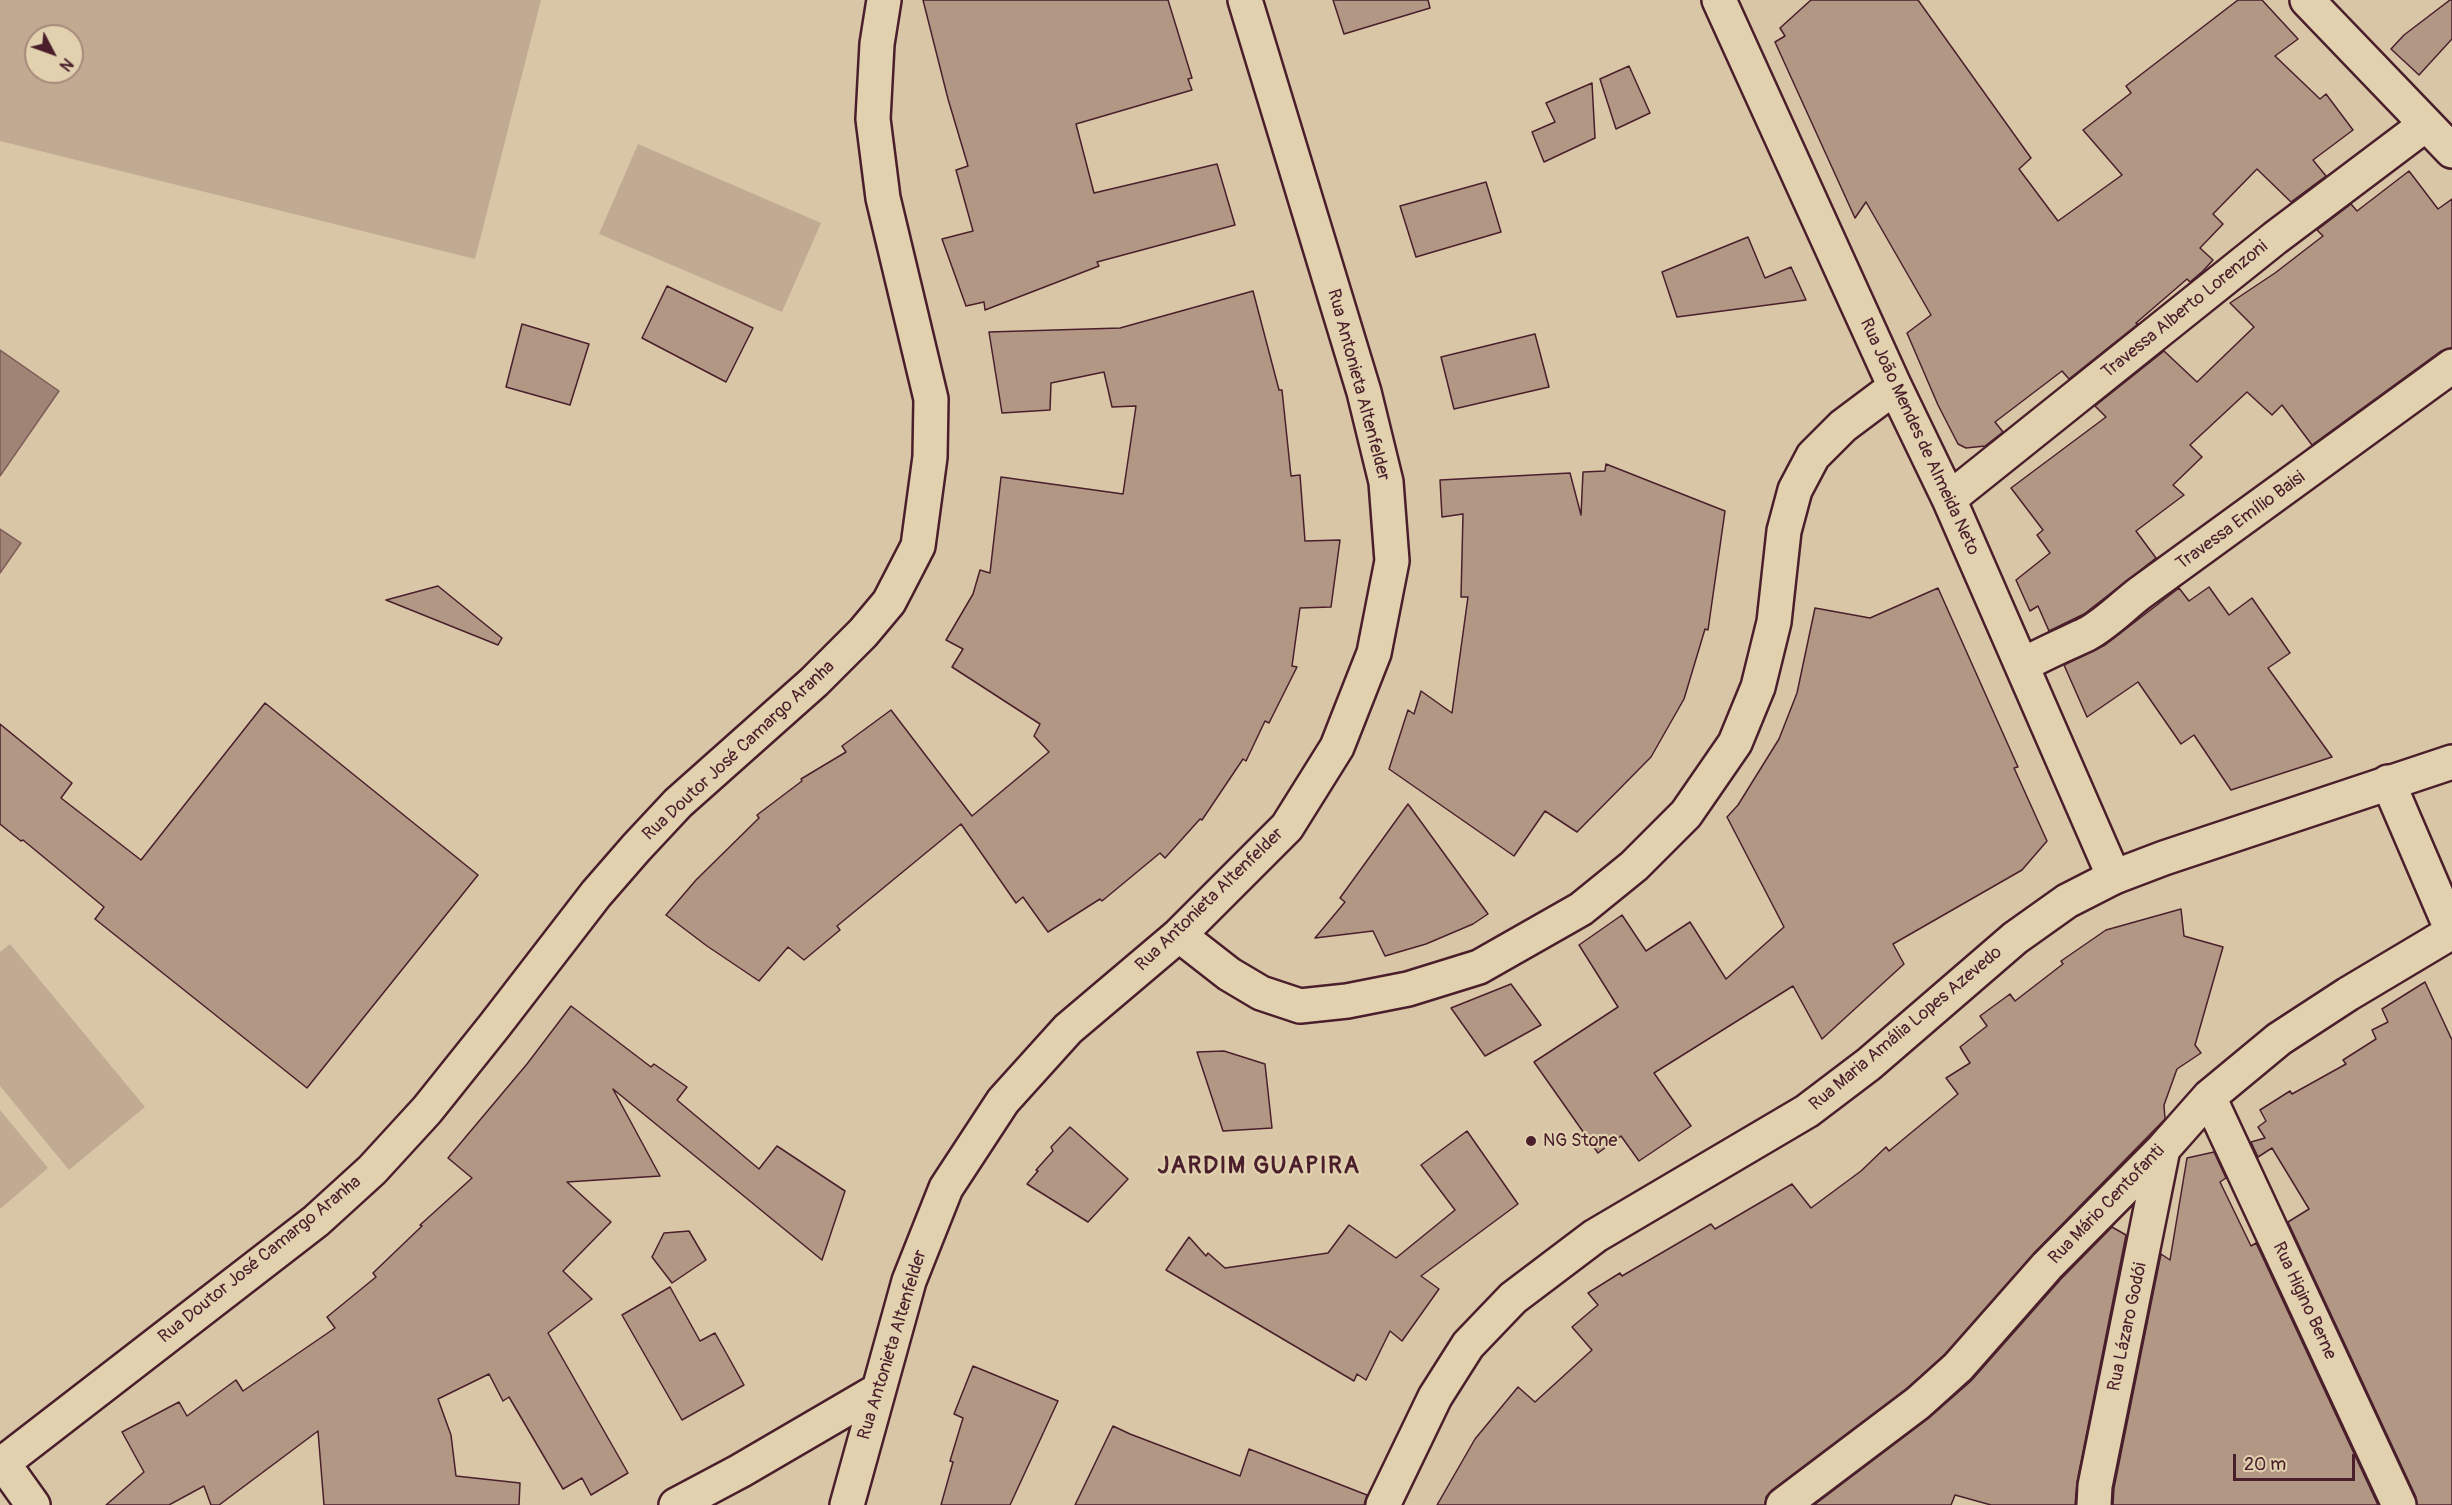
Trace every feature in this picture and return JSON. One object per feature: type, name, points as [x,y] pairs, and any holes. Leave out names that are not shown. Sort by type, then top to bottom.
[{"type":"street","name":"Rua Doutor José Camargo Aranha","points":[[33,1505],[2,1460],[316,1221],[372,1170],[427,1110],[596,894],[636,848],[678,803],[814,682],[889,602],[918,546],[930,457],[931,399],[884,198],[873,119],[878,44],[884,0]]},
{"type":"street","name":"Rua Antonieta Altenfelder","points":[[847,1505],[909,1281],[946,1188],[1003,1101],[1068,1029],[1179,934],[1287,827],[1337,747],[1374,653],[1392,561],[1386,482],[1364,392],[1245,0]]},
{"type":"street","name":"Rua João Mendes de Almeida Neto","points":[[1719,0],[1895,387],[1949,499],[2114,877]]},
{"type":"street","points":[[2307,0],[2452,151]]},
{"type":"street","name":"Travessa Alberto Lorenzoni","points":[[1949,499],[2275,238],[2425,125]]},
{"type":"street","name":"Travessa Emílio Baisi","points":[[2023,665],[2086,634],[2107,620],[2140,593],[2452,366]]},
{"type":"street","points":[[1179,934],[1229,974],[1261,993],[1300,1005],[1347,1001],[1408,989],[1479,967],[1581,909],[1634,866],[1686,814],[1735,743],[1758,687],[1774,622],[1784,531],[1795,490],[1813,456],[1843,426],[1895,387]]},
{"type":"street","name":"Rua Maria Amália Lopes Azevedo","points":[[1383,1505],[1435,1398],[1468,1345],[1513,1298],[1595,1236],[1807,1112],[1869,1064],[2016,938],[2067,901],[2114,877],[2180,852],[2452,762]]},
{"type":"street","points":[[2388,782],[2452,931]]},
{"type":"street","name":"Rua Mário Centofanti","points":[[1782,1505],[1918,1403],[1958,1367],[2062,1250],[2163,1149],[2209,1097],[2278,1039],[2452,931]]},
{"type":"street","name":"Rua Higino Berne","points":[[2209,1097],[2399,1505]]},
{"type":"street","name":"Rua Lázaro Godói","points":[[2094,1505],[2095,1486],[2163,1149]]},
{"type":"street","points":[[676,1505],[740,1471],[877,1391]]},
{"type":"shaded area","points":[[0,0],[541,0],[475,259],[0,141]]},
{"type":"shaded area","points":[[638,144],[821,223],[782,312],[599,234]]},
{"type":"shaded area","points":[[0,350],[59,391],[0,476]]},
{"type":"shaded area","points":[[0,529],[21,543],[0,573]]},
{"type":"shaded area","points":[[10,944],[145,1107],[69,1170],[0,1086],[0,952]]},
{"type":"shaded area","points":[[0,1110],[48,1168],[0,1209]]},
{"type":"building","points":[[923,0],[1168,0],[1192,78],[1188,79],[1192,90],[1076,124],[1094,193],[1217,164],[1235,225],[1097,262],[1099,266],[985,310],[984,302],[966,306],[942,239],[973,231],[956,170],[968,166]]},
{"type":"building","points":[[1333,0],[1428,0],[1430,8],[1344,34]]},
{"type":"building","points":[[1811,0],[1918,0],[2031,158],[2019,169],[2058,221],[2122,175],[2083,130],[2131,93],[2126,86],[2238,0],[2262,0],[2298,39],[2275,56],[2320,99],[2326,94],[2353,130],[2313,160],[2326,176],[2291,202],[2257,169],[2213,214],[2223,224],[2200,248],[2213,260],[2203,271],[2190,282],[2187,279],[2136,323],[2138,324],[2069,379],[2062,371],[1995,422],[2003,432],[1985,446],[1966,448],[1958,444],[1938,405],[1907,333],[1931,315],[1866,202],[1855,218],[1775,42],[1785,36],[1780,28]]},
{"type":"building","points":[[2452,0],[2452,39],[2419,75],[2391,49],[2404,35]]},
{"type":"building","points":[[1629,66],[1650,113],[1616,129],[1600,79]]},
{"type":"building","points":[[1592,83],[1595,138],[1544,162],[1532,132],[1555,122],[1546,103]]},
{"type":"building","points":[[2409,171],[2438,209],[2452,199],[2452,348],[2441,351],[2312,445],[2282,405],[2272,415],[2247,392],[2190,445],[2202,457],[2173,485],[2184,495],[2136,531],[2156,558],[2084,614],[2049,631],[2038,606],[2030,611],[2016,580],[2050,553],[2037,535],[2043,530],[2011,488],[2106,417],[2095,406],[2164,351],[2197,382],[2254,327],[2230,303],[2275,273],[2323,236],[2317,230],[2351,204],[2357,211]]},
{"type":"building","points":[[1486,182],[1501,232],[1416,257],[1400,206]]},
{"type":"building","points":[[1748,237],[1765,278],[1791,267],[1806,300],[1677,317],[1662,272]]},
{"type":"building","points":[[667,286],[753,328],[726,382],[642,338]]},
{"type":"building","points":[[1253,291],[1279,390],[1282,390],[1291,476],[1300,475],[1305,541],[1340,540],[1331,607],[1300,608],[1292,666],[1297,667],[1269,723],[1265,721],[1246,761],[1243,759],[1202,820],[1200,819],[1165,858],[1160,853],[1102,901],[1100,899],[1048,932],[1023,897],[1016,903],[961,824],[837,926],[840,930],[804,960],[788,947],[759,981],[666,915],[696,880],[759,818],[757,815],[802,781],[801,779],[846,752],[842,746],[891,710],[972,816],[1049,752],[1034,736],[1040,724],[952,667],[963,649],[946,640],[973,594],[980,570],[990,573],[1001,477],[1123,494],[1136,406],[1112,407],[1104,372],[1051,383],[1050,410],[1002,413],[989,332],[1120,328]]},
{"type":"building","points":[[522,324],[589,344],[570,405],[506,387]]},
{"type":"building","points":[[1535,334],[1549,387],[1454,409],[1441,357]]},
{"type":"building","points":[[1606,464],[1725,511],[1708,630],[1705,629],[1684,699],[1651,757],[1577,832],[1545,811],[1514,856],[1389,769],[1408,710],[1414,714],[1421,691],[1452,713],[1468,597],[1461,597],[1463,514],[1442,517],[1440,480],[1570,473],[1581,515],[1583,472],[1605,471]]},
{"type":"building","points":[[438,586],[502,638],[498,645],[386,600]]},
{"type":"building","points":[[2209,587],[2229,615],[2252,598],[2290,653],[2268,668],[2332,757],[2231,790],[2194,735],[2181,744],[2138,682],[2087,717],[2064,665],[2105,645],[2179,588],[2189,601]]},
{"type":"building","points":[[1938,588],[2018,767],[2014,768],[2047,841],[2022,870],[1893,944],[1904,964],[1822,1039],[1793,986],[1654,1073],[1691,1126],[1639,1161],[1621,1136],[1598,1153],[1534,1062],[1618,1007],[1579,945],[1622,915],[1646,951],[1690,922],[1726,979],[1784,927],[1727,817],[1738,805],[1779,739],[1797,693],[1815,608],[1870,618]]},
{"type":"building","points":[[265,703],[478,875],[307,1088],[95,919],[104,907],[23,840],[21,841],[0,824],[0,724],[72,783],[61,798],[141,860]]},
{"type":"building","points":[[1408,804],[1488,914],[1473,924],[1426,944],[1385,956],[1373,931],[1315,938],[1345,902],[1340,898]]},
{"type":"building","points":[[2181,909],[2184,936],[2223,947],[2195,1045],[2201,1053],[2177,1069],[2164,1105],[2165,1119],[2034,1253],[1945,1354],[1906,1389],[1772,1490],[1766,1497],[1765,1505],[1437,1505],[1475,1439],[1518,1387],[1535,1402],[1592,1350],[1572,1327],[1598,1305],[1588,1293],[1620,1273],[1622,1276],[1711,1224],[1715,1229],[1792,1184],[1811,1208],[1861,1171],[1886,1147],[1889,1151],[1958,1094],[1946,1078],[1970,1063],[1960,1047],[1987,1026],[1980,1016],[2010,994],[2015,1001],[2063,964],[2061,961],[2106,930]]},
{"type":"building","points":[[2425,982],[2452,1040],[2452,1505],[2417,1505],[2416,1497],[2288,1222],[2309,1209],[2272,1148],[2258,1157],[2251,1142],[2265,1138],[2258,1127],[2266,1121],[2260,1110],[2290,1091],[2292,1094],[2346,1064],[2343,1060],[2376,1039],[2372,1030],[2388,1022],[2382,1009]]},
{"type":"building","points":[[1511,984],[1541,1025],[1485,1056],[1451,1008]]},
{"type":"building","points":[[571,1006],[651,1067],[654,1064],[687,1087],[677,1100],[759,1169],[777,1146],[845,1191],[822,1260],[613,1089],[660,1176],[567,1182],[611,1222],[563,1271],[592,1299],[548,1333],[628,1473],[591,1495],[582,1478],[563,1489],[509,1397],[503,1401],[489,1374],[438,1399],[451,1435],[456,1476],[520,1483],[519,1505],[324,1505],[318,1431],[219,1505],[211,1505],[204,1486],[169,1505],[106,1505],[144,1472],[122,1432],[179,1402],[187,1416],[236,1380],[243,1391],[335,1328],[327,1317],[376,1277],[373,1273],[422,1226],[420,1225],[472,1178],[448,1158],[527,1064]]},
{"type":"building","points":[[1224,1051],[1265,1064],[1272,1128],[1223,1131],[1197,1052]]},
{"type":"building","points":[[1070,1127],[1128,1179],[1088,1222],[1027,1184],[1053,1151],[1051,1147]]},
{"type":"building","points":[[1467,1131],[1518,1204],[1421,1276],[1439,1289],[1402,1341],[1390,1331],[1366,1380],[1357,1374],[1354,1381],[1166,1270],[1189,1237],[1206,1256],[1208,1253],[1225,1268],[1328,1253],[1349,1225],[1396,1258],[1455,1210],[1421,1165]]},
{"type":"building","points":[[2214,1152],[2226,1178],[2220,1182],[2251,1246],[2256,1243],[2378,1505],[2113,1505],[2114,1488],[2161,1254],[2170,1260],[2187,1158]]},
{"type":"building","points":[[2112,1227],[2126,1235],[2077,1482],[2075,1505],[1991,1505],[1955,1495],[1951,1505],[1814,1505],[1929,1418],[1971,1381],[2061,1279]]},
{"type":"building","points":[[689,1231],[706,1260],[672,1283],[652,1257],[664,1233]]},
{"type":"building","points":[[670,1287],[700,1341],[715,1333],[744,1385],[682,1420],[622,1315]]},
{"type":"building","points":[[973,1366],[1058,1401],[1010,1505],[941,1505],[953,1462],[950,1461],[963,1418],[954,1414]]},
{"type":"building","points":[[1113,1426],[1240,1476],[1249,1449],[1367,1495],[1364,1505],[1075,1505]]},
{"type":"place","name":"NG Stone","points":[[1531,1141]]},
{"type":"district","name":"JARDIM GUAPIRA","points":[[1259,1167]]}]
